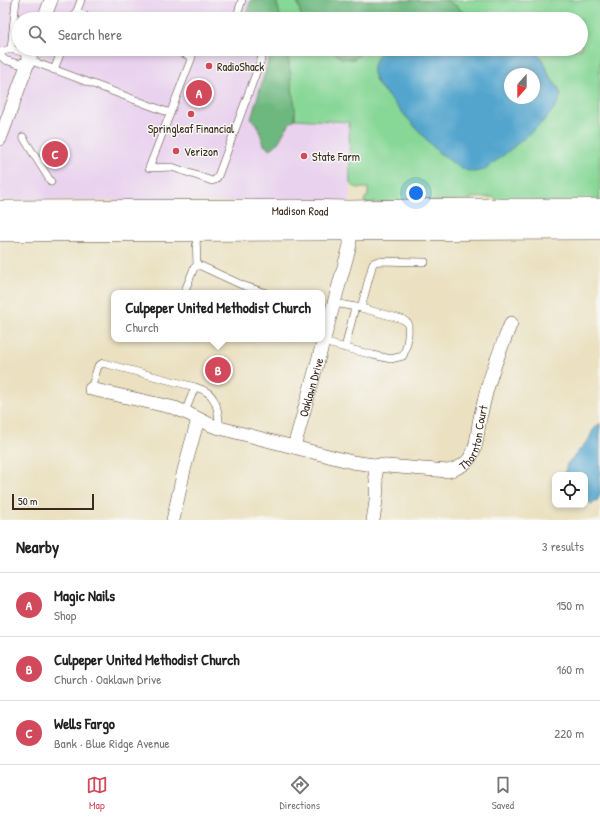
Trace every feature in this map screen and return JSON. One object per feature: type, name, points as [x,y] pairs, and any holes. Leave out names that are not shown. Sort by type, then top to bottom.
[{"type":"main road","name":"Madison Road","points":[[0,230],[196,230],[349,221],[461,209],[600,209]]},
{"type":"main road","name":"Madison Road","points":[[0,211],[294,210],[349,221],[600,229]]},
{"type":"street","points":[[47,12],[51,0]]},
{"type":"street","points":[[1,134],[31,56]]},
{"type":"street","name":"Oaklawn Drive","points":[[325,331],[350,245],[349,221]]},
{"type":"street","name":"Thornton Court","points":[[374,465],[448,471],[455,470],[469,460],[475,447],[486,391],[511,323]]},
{"type":"street","name":"Oaklawn Drive","points":[[294,447],[322,342]]},
{"type":"street","points":[[91,389],[175,408],[220,428],[352,462],[374,465],[378,492],[373,520]]},
{"type":"street","points":[[172,520],[198,419]]},
{"type":"lane","points":[[15,12],[16,0]]},
{"type":"lane","points":[[76,12],[81,0]]},
{"type":"lane","points":[[238,12],[242,0]]},
{"type":"lane","points":[[0,52],[11,49],[12,39]]},
{"type":"lane","points":[[0,55],[5,60],[18,64],[30,56]]},
{"type":"lane","points":[[33,56],[54,70],[170,113]]},
{"type":"lane","points":[[54,70],[59,56]]},
{"type":"lane","points":[[192,56],[149,168],[172,167],[210,180],[215,180],[218,176],[262,56]]},
{"type":"lane","points":[[23,137],[50,182]]},
{"type":"lane","points":[[185,290],[194,268],[197,266],[196,230]]},
{"type":"lane","points":[[345,348],[373,263],[378,261],[425,262]]},
{"type":"lane","points":[[197,266],[201,266],[242,285],[257,290]]},
{"type":"lane","points":[[325,340],[345,348],[391,359],[403,356],[407,348],[409,335],[408,323],[402,319],[358,308],[331,307]]},
{"type":"lane","points":[[91,389],[98,366],[103,363],[195,387],[206,391],[214,398],[220,428]]},
{"type":"lane","points":[[185,412],[195,387]]},
{"type":"shaded area","points":[[0,0],[300,0],[295,12],[12,12],[12,56],[277,56],[253,116],[350,122],[350,205],[218,201],[0,200]]},
{"type":"green space","points":[[251,0],[276,0],[279,12],[247,12]]},
{"type":"green space","points":[[276,0],[297,0],[300,12],[279,12]]},
{"type":"green space","points":[[297,0],[445,0],[457,7],[462,12],[387,11],[300,12]]},
{"type":"green space","points":[[445,0],[600,0],[600,203],[496,200],[495,197],[470,198],[471,200],[365,203],[364,200],[368,195],[368,188],[356,187],[350,183],[349,122],[295,119],[288,56],[339,56],[341,58],[354,59],[358,56],[378,56],[373,66],[379,86],[434,148],[444,157],[486,169],[546,119],[561,96],[559,89],[549,75],[540,56],[588,56],[588,12],[462,12],[458,7]]},
{"type":"green space","points":[[270,56],[288,56],[295,119],[289,124],[276,145],[270,149],[264,145],[257,124],[251,119]]},
{"type":"green space","points":[[339,56],[358,56],[354,59],[341,58]]},
{"type":"water","points":[[378,56],[539,56],[545,64],[548,74],[558,89],[560,96],[557,104],[550,114],[528,135],[486,169],[473,172],[458,166],[434,148],[379,86],[374,75],[373,67]]},
{"type":"water","points":[[600,423],[600,495],[597,501],[592,504],[588,502],[588,472],[565,472],[567,464],[589,439],[593,430]]},
{"type":"place","name":"RadioShack","points":[[209,66]]},
{"type":"place","name":"Magic Nails","points":[[199,93]]},
{"type":"place","name":"Springleaf Financial","points":[[191,114]]},
{"type":"place","name":"Verizon","points":[[176,151]]},
{"type":"place","name":"Wells Fargo","points":[[55,154]]},
{"type":"place","name":"State Farm","points":[[304,156]]},
{"type":"place","name":"Culpeper United Methodist Church","points":[[218,370]]}]
